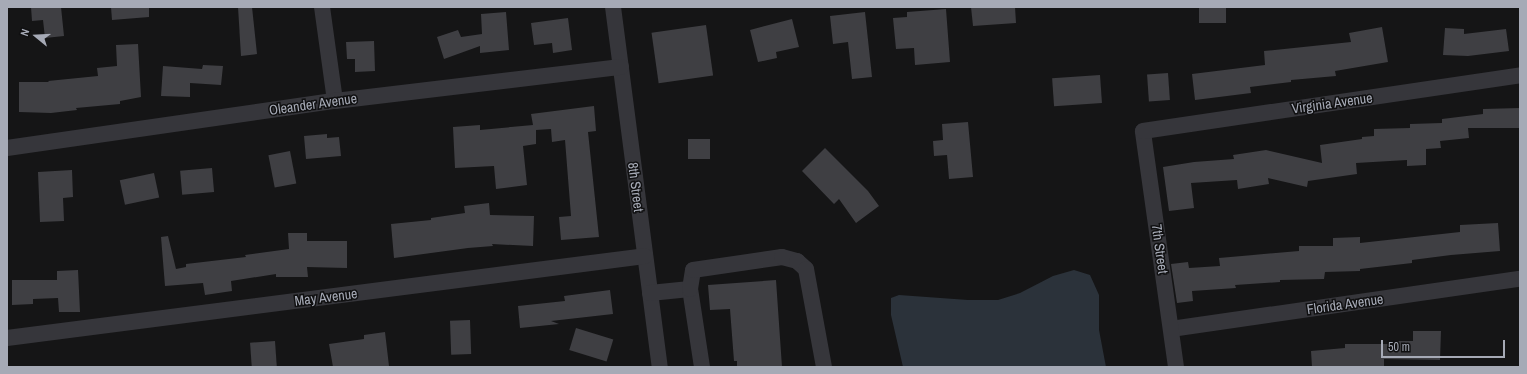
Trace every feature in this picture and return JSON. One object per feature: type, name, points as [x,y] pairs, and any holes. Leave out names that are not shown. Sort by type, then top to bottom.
[{"type":"street","points":[[322,7],[335,101]]},
{"type":"street","name":"8th Street","points":[[613,7],[660,367]]},
{"type":"street","name":"Oleander Avenue","points":[[7,148],[335,101],[621,67]]},
{"type":"street","name":"Virginia Avenue","points":[[1143,131],[1520,75]]},
{"type":"street","name":"7th Street","points":[[1143,131],[1176,367]]},
{"type":"street","name":"May Avenue","points":[[7,338],[645,256]]},
{"type":"street","points":[[702,367],[690,289],[693,270],[782,257],[797,261],[806,269],[824,367]]},
{"type":"street","name":"Florida Avenue","points":[[1171,329],[1520,279]]},
{"type":"street","points":[[650,293],[690,289]]},
{"type":"shaded area","points":[[1074,270],[1090,275],[1099,295],[1099,330],[1106,367],[903,367],[891,315],[891,298],[899,295],[968,300],[998,300],[1020,293],[1053,276]]},
{"type":"building","points":[[31,7],[61,7],[64,36],[45,38],[43,20],[32,21]]},
{"type":"building","points":[[111,7],[149,7],[149,17],[112,20]]},
{"type":"building","points":[[238,7],[252,7],[257,54],[241,56]]},
{"type":"building","points":[[971,7],[1015,7],[1016,23],[973,26]]},
{"type":"building","points":[[1199,7],[1226,7],[1226,23],[1199,23]]},
{"type":"building","points":[[946,9],[950,62],[915,65],[914,48],[896,49],[893,18],[907,17],[907,12]]},
{"type":"building","points":[[506,12],[509,50],[480,53],[480,46],[444,59],[437,37],[458,30],[461,37],[482,34],[481,14]]},
{"type":"building","points":[[865,12],[872,77],[852,79],[848,42],[833,44],[830,16]]},
{"type":"building","points":[[568,18],[572,50],[553,53],[552,43],[534,45],[531,23]]},
{"type":"building","points":[[792,19],[799,47],[776,52],[777,58],[758,62],[750,30]]},
{"type":"building","points":[[706,25],[713,76],[659,83],[652,33]]},
{"type":"building","points":[[1382,27],[1388,62],[1335,71],[1336,76],[1291,80],[1291,82],[1250,87],[1251,93],[1195,100],[1192,74],[1265,65],[1264,51],[1351,42],[1349,33]]},
{"type":"building","points":[[1445,28],[1464,29],[1464,34],[1506,29],[1509,51],[1468,56],[1443,55]]},
{"type":"building","points":[[374,41],[375,71],[355,72],[355,59],[347,59],[346,42]]},
{"type":"building","points":[[138,44],[141,97],[120,101],[120,104],[76,108],[77,110],[51,113],[19,112],[19,82],[49,82],[48,81],[98,76],[97,68],[117,66],[116,45]]},
{"type":"building","points":[[203,65],[223,66],[221,85],[190,83],[190,97],[161,96],[163,66],[202,69]]},
{"type":"building","points":[[1168,73],[1170,100],[1149,101],[1147,74]]},
{"type":"building","points":[[1100,75],[1102,103],[1054,106],[1052,78]]},
{"type":"building","points":[[594,106],[596,131],[588,132],[599,237],[561,240],[559,217],[571,216],[565,140],[552,142],[551,129],[536,130],[536,144],[523,146],[527,185],[496,189],[494,166],[455,168],[453,127],[480,125],[480,130],[533,125],[531,114]]},
{"type":"building","points":[[1520,108],[1520,128],[1468,128],[1469,138],[1440,141],[1441,148],[1426,149],[1426,165],[1407,166],[1407,160],[1356,163],[1357,174],[1308,181],[1307,187],[1268,178],[1269,184],[1238,189],[1237,180],[1191,183],[1194,208],[1169,211],[1163,167],[1194,162],[1234,159],[1233,155],[1266,150],[1322,163],[1320,145],[1374,136],[1374,129],[1410,128],[1410,124],[1442,123],[1442,119],[1483,114],[1483,109]]},
{"type":"building","points":[[968,122],[973,177],[949,179],[947,155],[934,156],[933,141],[943,140],[942,124]]},
{"type":"building","points":[[327,134],[327,138],[339,137],[341,156],[306,159],[304,136]]},
{"type":"building","points":[[688,139],[710,139],[710,159],[688,159]]},
{"type":"building","points":[[825,148],[868,191],[879,206],[856,223],[839,199],[834,204],[802,171]]},
{"type":"building","points":[[290,151],[296,183],[275,188],[268,155]]},
{"type":"building","points":[[212,168],[214,192],[182,195],[180,171]]},
{"type":"building","points":[[72,170],[73,197],[63,198],[64,221],[40,222],[38,172]]},
{"type":"building","points":[[154,173],[159,197],[125,205],[120,180]]},
{"type":"building","points":[[489,203],[490,215],[534,216],[533,246],[492,244],[493,246],[394,258],[391,224],[431,220],[431,218],[465,213],[464,206]]},
{"type":"building","points":[[1498,223],[1500,251],[1412,260],[1412,263],[1360,269],[1360,271],[1325,272],[1324,279],[1280,280],[1280,282],[1235,285],[1236,288],[1192,291],[1193,301],[1177,303],[1171,264],[1188,262],[1189,268],[1220,266],[1219,258],[1299,251],[1299,246],[1333,246],[1333,238],[1360,237],[1360,243],[1460,232],[1460,225]]},
{"type":"building","points":[[288,233],[307,233],[307,241],[347,241],[347,268],[307,267],[308,277],[276,277],[276,274],[231,281],[232,291],[205,295],[203,283],[165,286],[161,237],[168,236],[176,269],[186,267],[186,264],[246,257],[245,255],[289,249]]},
{"type":"building","points":[[78,270],[80,312],[59,312],[58,298],[33,299],[33,304],[12,305],[12,280],[57,280],[57,271]]},
{"type":"building","points":[[776,280],[782,367],[737,367],[737,361],[734,361],[730,309],[710,310],[708,285]]},
{"type":"building","points":[[610,290],[613,314],[551,321],[559,324],[520,328],[518,306],[565,301],[564,296]]},
{"type":"building","points":[[470,320],[471,354],[451,355],[450,321]]},
{"type":"building","points":[[576,328],[613,339],[607,361],[569,350]]},
{"type":"building","points":[[1413,331],[1441,331],[1440,360],[1384,359],[1384,367],[1312,367],[1311,351],[1345,348],[1345,344],[1394,344],[1394,341],[1413,341]]},
{"type":"building","points":[[385,332],[389,366],[333,367],[329,344],[364,339],[364,335]]},
{"type":"building","points":[[275,341],[277,367],[252,367],[250,343]]}]
